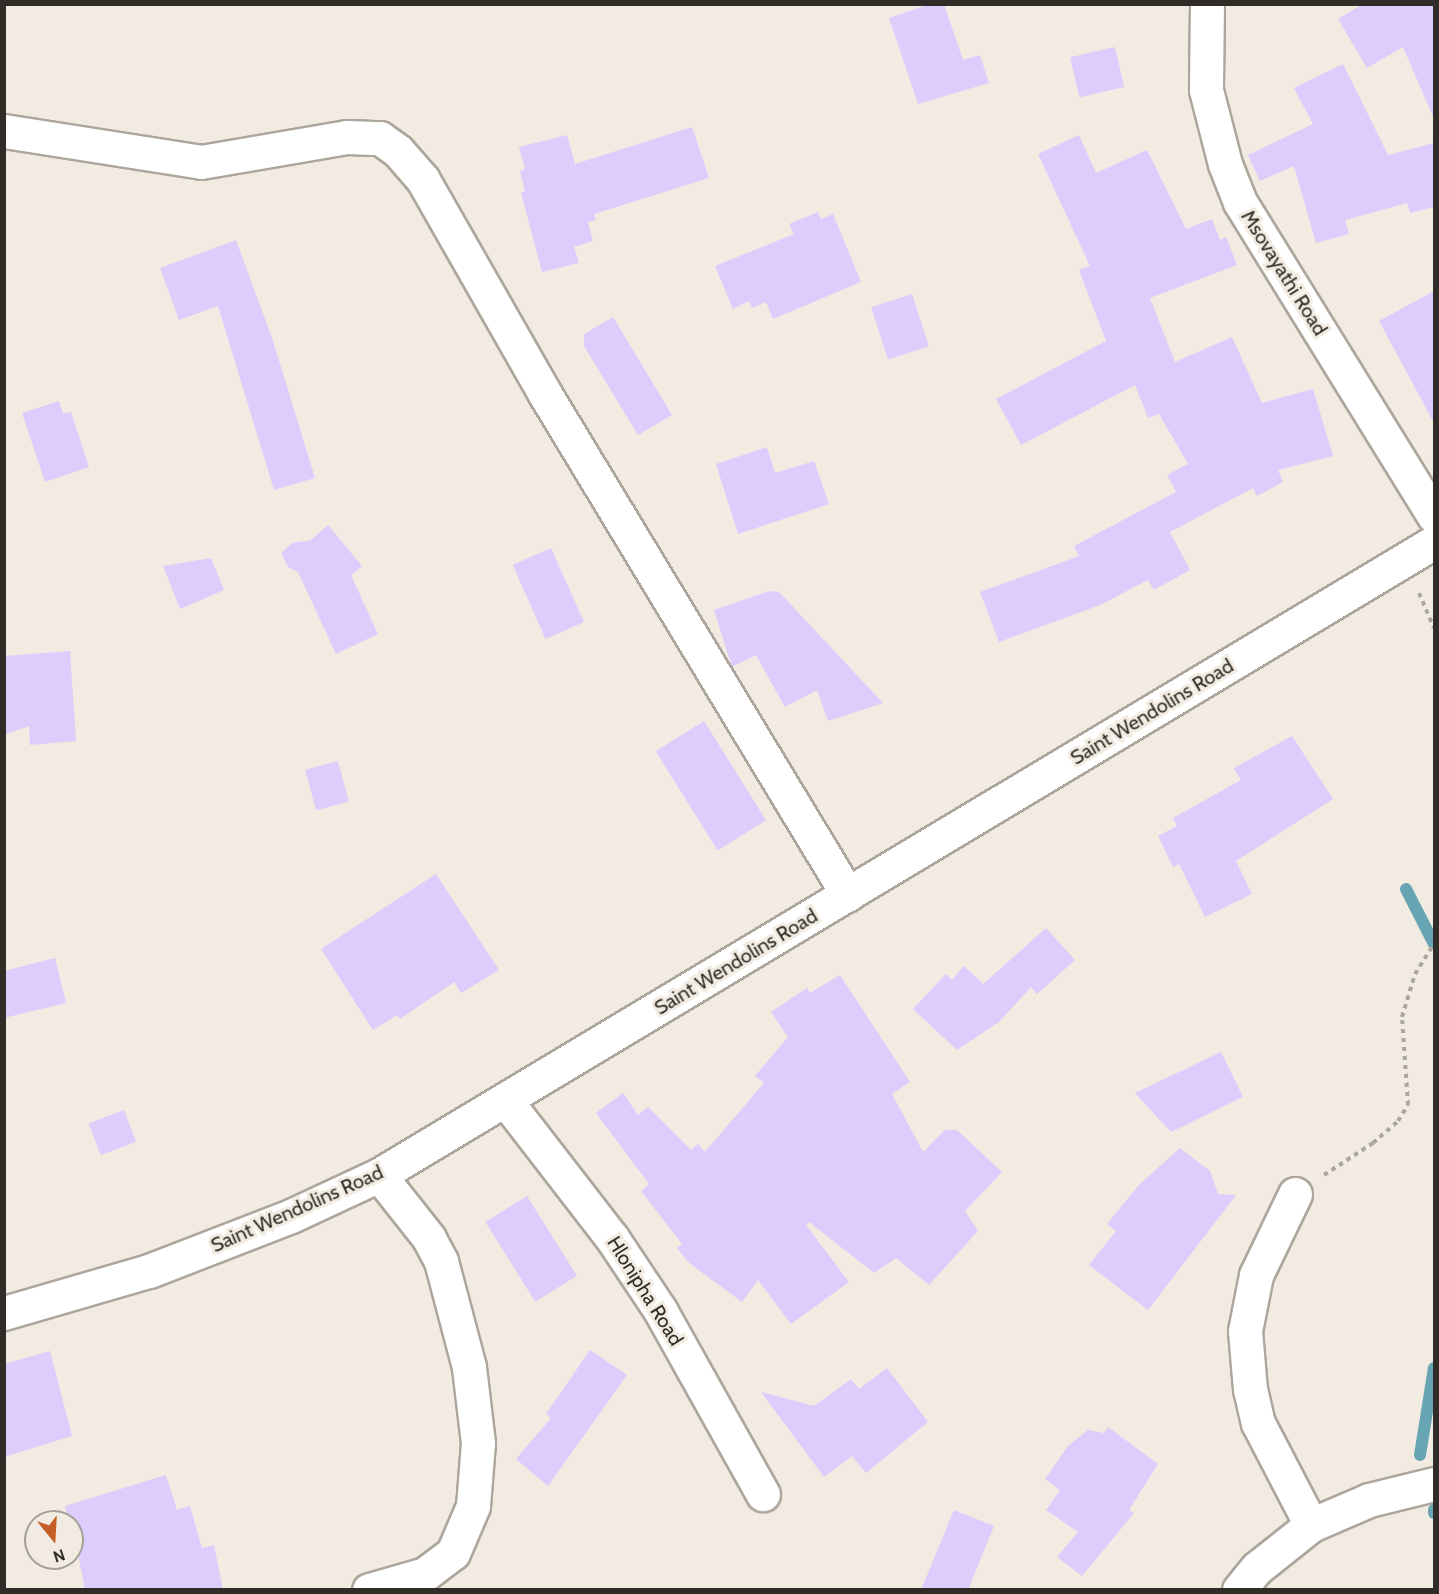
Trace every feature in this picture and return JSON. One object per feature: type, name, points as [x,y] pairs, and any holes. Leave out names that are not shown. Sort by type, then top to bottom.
[{"type":"street","name":"Msovayathi Road","points":[[1207,4],[1206,90],[1224,164],[1240,202],[1434,516]]},
{"type":"street","points":[[4,130],[201,162],[347,137],[380,138],[398,151],[423,180],[545,394],[848,895]]},
{"type":"street","name":"Saint Wendolins Road","points":[[4,1313],[149,1271],[291,1216],[379,1175],[506,1101],[1434,542]]},
{"type":"street","name":"Hlonipha Road","points":[[506,1101],[612,1238],[660,1310],[763,1494]]},
{"type":"street","points":[[369,1590],[425,1574],[453,1553],[473,1506],[478,1443],[470,1367],[441,1261],[429,1238],[379,1175]]},
{"type":"street","points":[[1295,1194],[1256,1275],[1245,1332],[1250,1389],[1258,1423],[1311,1526]]},
{"type":"street","points":[[1239,1590],[1257,1568],[1311,1526],[1369,1500],[1434,1484]]},
{"type":"path","points":[[1295,1194],[1373,1143],[1398,1121],[1408,1105],[1402,1017],[1415,974],[1433,945]]},
{"type":"building","points":[[930,4],[944,4],[963,60],[980,55],[989,83],[918,104],[889,18]]},
{"type":"building","points":[[1363,4],[1434,4],[1434,119],[1403,47],[1367,68],[1338,19]]},
{"type":"building","points":[[1115,47],[1124,87],[1079,97],[1070,57]]},
{"type":"building","points":[[1343,64],[1388,155],[1434,143],[1434,207],[1410,213],[1407,203],[1345,220],[1349,234],[1316,243],[1294,166],[1260,181],[1248,155],[1313,124],[1294,88]]},
{"type":"building","points":[[692,127],[709,178],[594,214],[596,220],[588,222],[593,241],[574,247],[579,263],[542,272],[521,193],[525,191],[520,171],[525,169],[519,147],[567,135],[575,164]]},
{"type":"building","points":[[1079,135],[1096,173],[1147,150],[1186,229],[1212,219],[1220,240],[1226,237],[1237,265],[1150,298],[1175,362],[1232,337],[1262,403],[1313,389],[1333,456],[1278,470],[1283,482],[1257,496],[1253,488],[1170,532],[1190,570],[1154,590],[1148,580],[1100,605],[999,642],[980,592],[1079,556],[1074,546],[1176,492],[1167,475],[1188,464],[1159,414],[1148,418],[1135,385],[1021,445],[996,399],[1106,341],[1079,270],[1090,266],[1038,154]]},
{"type":"building","points":[[818,212],[821,219],[833,214],[861,282],[773,319],[766,302],[752,308],[749,301],[733,309],[715,266],[794,234],[789,224]]},
{"type":"building","points":[[236,240],[273,341],[315,478],[274,490],[218,306],[179,320],[160,268]]},
{"type":"building","points":[[1434,291],[1434,423],[1379,321]]},
{"type":"building","points":[[912,294],[929,346],[888,360],[871,307]]},
{"type":"building","points":[[613,317],[672,415],[638,435],[584,346],[584,334]]},
{"type":"building","points":[[59,401],[63,414],[71,412],[89,467],[45,482],[22,413]]},
{"type":"building","points":[[767,447],[775,473],[814,461],[829,504],[738,534],[716,464]]},
{"type":"building","points":[[328,525],[362,566],[351,575],[378,634],[336,654],[298,572],[288,567],[281,553],[292,543],[311,540]]},
{"type":"building","points":[[551,548],[584,622],[546,639],[513,565]]},
{"type":"building","points":[[211,558],[224,590],[180,609],[163,566]]},
{"type":"building","points":[[769,591],[779,592],[883,703],[828,721],[817,690],[785,707],[756,655],[732,667],[714,610]]},
{"type":"building","points":[[70,651],[76,741],[30,745],[29,726],[4,735],[4,656]]},
{"type":"building","points":[[704,721],[766,820],[718,850],[656,751]]},
{"type":"building","points":[[1292,736],[1333,799],[1236,861],[1252,894],[1205,917],[1179,864],[1173,867],[1158,836],[1177,826],[1173,818],[1241,780],[1234,768]]},
{"type":"building","points":[[338,761],[349,802],[316,810],[305,770]]},
{"type":"building","points":[[436,874],[499,970],[461,993],[454,982],[400,1019],[397,1015],[373,1030],[321,949]]},
{"type":"building","points":[[1046,928],[1075,960],[1037,994],[1031,987],[999,1022],[957,1050],[913,1009],[946,974],[952,980],[964,966],[983,984]]},
{"type":"building","points":[[55,958],[66,1003],[4,1018],[4,971]]},
{"type":"building","points":[[840,975],[910,1082],[892,1094],[923,1152],[945,1130],[957,1130],[1002,1172],[965,1211],[978,1231],[929,1285],[896,1258],[874,1273],[809,1222],[806,1225],[849,1282],[791,1324],[758,1280],[742,1302],[688,1262],[677,1248],[682,1244],[641,1191],[649,1184],[596,1113],[623,1093],[638,1115],[648,1107],[691,1150],[698,1144],[705,1152],[764,1083],[755,1076],[788,1037],[771,1012],[807,988],[810,993]]},
{"type":"building","points":[[1221,1052],[1243,1097],[1171,1132],[1135,1093]]},
{"type":"building","points":[[124,1110],[136,1142],[101,1155],[89,1124]]},
{"type":"building","points":[[1180,1148],[1210,1171],[1218,1194],[1236,1195],[1148,1310],[1089,1265],[1116,1231],[1107,1224],[1139,1185]]},
{"type":"building","points":[[527,1196],[577,1276],[535,1302],[485,1222]]},
{"type":"building","points":[[590,1350],[627,1375],[548,1486],[516,1459],[551,1418],[546,1414]]},
{"type":"building","points":[[50,1351],[72,1436],[4,1457],[4,1364]]},
{"type":"building","points":[[887,1368],[928,1422],[866,1473],[852,1456],[824,1477],[761,1392],[814,1406],[851,1379],[859,1389]]},
{"type":"building","points":[[1108,1427],[1158,1464],[1129,1510],[1134,1513],[1082,1576],[1057,1557],[1078,1532],[1046,1510],[1060,1490],[1045,1479],[1068,1446],[1088,1430],[1104,1433]]},
{"type":"building","points":[[166,1475],[177,1510],[190,1506],[202,1548],[214,1545],[223,1590],[85,1590],[81,1570],[84,1570],[84,1510],[66,1510],[65,1506]]},
{"type":"building","points":[[954,1510],[994,1526],[968,1590],[921,1590]]},
{"type":"waterway","points":[[1406,889],[1434,944]]},
{"type":"waterway","points":[[1420,1455],[1434,1368]]}]
